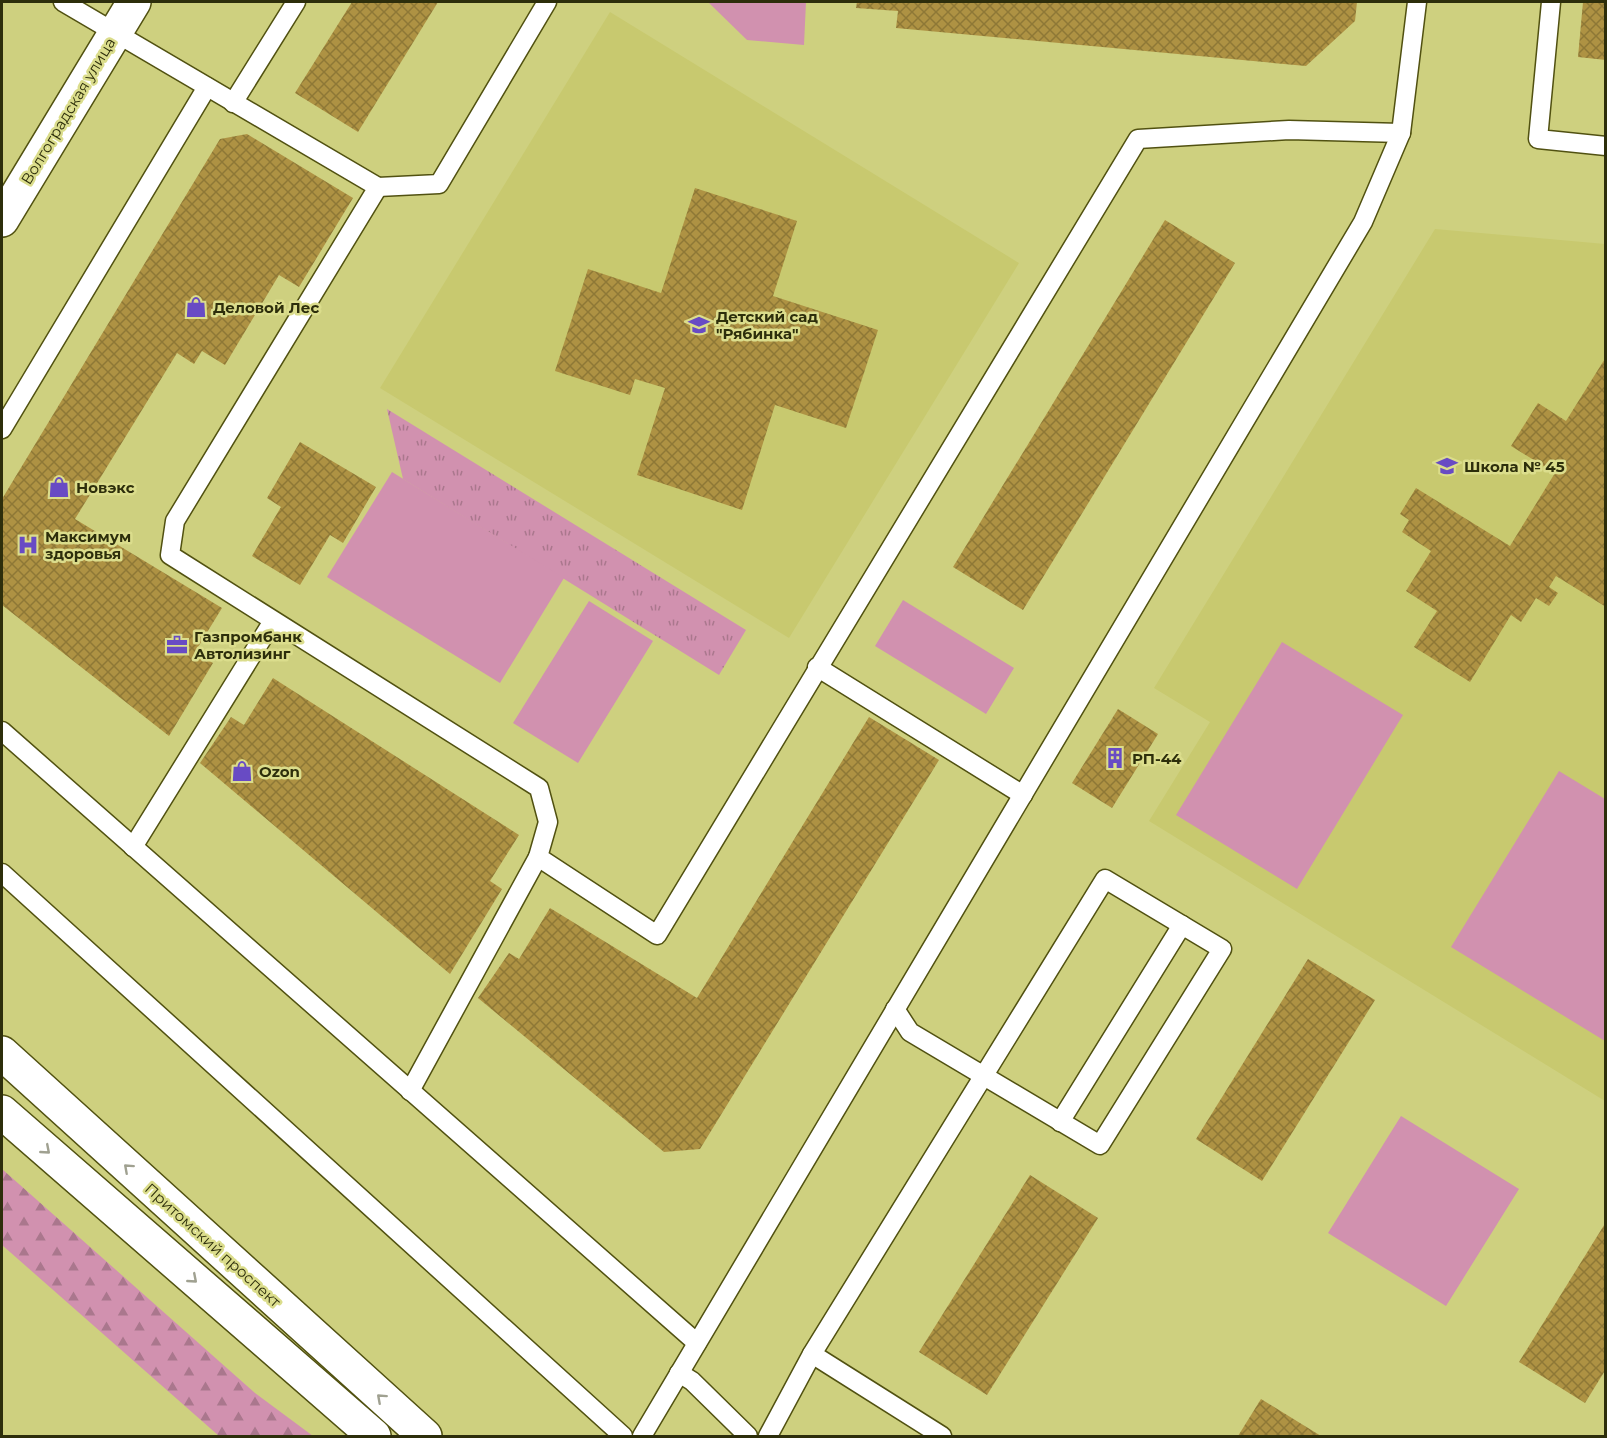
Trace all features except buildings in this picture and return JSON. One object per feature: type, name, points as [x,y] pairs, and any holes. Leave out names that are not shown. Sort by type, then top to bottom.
[{"type":"main road","name":"Волгоградская улица","points":[[2,220],[135,2]]},
{"type":"main road","name":"Притомский проспект","points":[[2,1053],[425,1437]]},
{"type":"main road","points":[[2,1112],[374,1437]]},
{"type":"lane","points":[[63,2],[378,187],[439,184],[547,2]]},
{"type":"lane","points":[[233,103],[296,2]]},
{"type":"lane","points":[[642,1437],[1363,222],[1401,133],[1417,2]]},
{"type":"lane","points":[[1551,2],[1538,139],[1605,146]]},
{"type":"lane","points":[[2,429],[207,87]]},
{"type":"lane","points":[[538,857],[657,935],[1138,139],[1289,130],[1401,133]]},
{"type":"lane","points":[[378,187],[175,520],[170,555],[539,788],[548,822],[538,857],[410,1091]]},
{"type":"lane","points":[[133,847],[273,621]]},
{"type":"lane","points":[[817,667],[1023,795]]},
{"type":"lane","points":[[2,731],[697,1343]]},
{"type":"lane","points":[[2,873],[623,1437]]},
{"type":"lane","points":[[768,1437],[812,1354],[984,1077],[1105,879],[1222,950],[1100,1145],[984,1077],[910,1032],[896,1009]]},
{"type":"lane","points":[[1060,1122],[1182,925]]},
{"type":"lane","points":[[812,1354],[942,1437]]},
{"type":"lane","points":[[679,1373],[692,1382],[748,1437]]},
{"type":"shaded area","name":"Детский сад \"Рябинка\"","points":[[610,12],[1019,263],[789,638],[380,388]]},
{"type":"shaded area","name":"Школа № 45","points":[[1435,229],[1605,244],[1605,1101],[1149,821],[1210,722],[1154,688]]},
{"type":"green space","points":[[708,2],[806,2],[804,45],[747,40]]},
{"type":"green space","points":[[387,409],[746,630],[719,675],[403,479]]},
{"type":"green space","points":[[392,472],[564,578],[500,683],[327,577]]},
{"type":"green space","points":[[903,600],[1014,668],[986,714],[875,646]]},
{"type":"green space","points":[[589,601],[653,641],[578,763],[513,723]]},
{"type":"green space","points":[[1282,642],[1403,715],[1297,889],[1176,815]]},
{"type":"green space","points":[[1559,771],[1605,799],[1605,1041],[1451,947]]},
{"type":"green space","points":[[1401,1116],[1519,1189],[1446,1306],[1328,1233]]},
{"type":"green space","points":[[2,1169],[255,1393],[313,1436],[219,1436],[2,1245]]},
{"type":"place","name":"Деловой Лес","points":[[196,307]]},
{"type":"place","name":"Детский сад \"Рябинка\"","points":[[699,325]]},
{"type":"place","name":"Школа № 45","points":[[1447,466]]},
{"type":"place","name":"Новэкс","points":[[59,487]]},
{"type":"place","name":"Максимум здоровья","points":[[28,545]]},
{"type":"place","name":"Газпромбанк Автолизинг","points":[[177,645]]},
{"type":"place","name":"РП-44","points":[[1115,758]]},
{"type":"place","name":"Ozon","points":[[242,771]]}]
